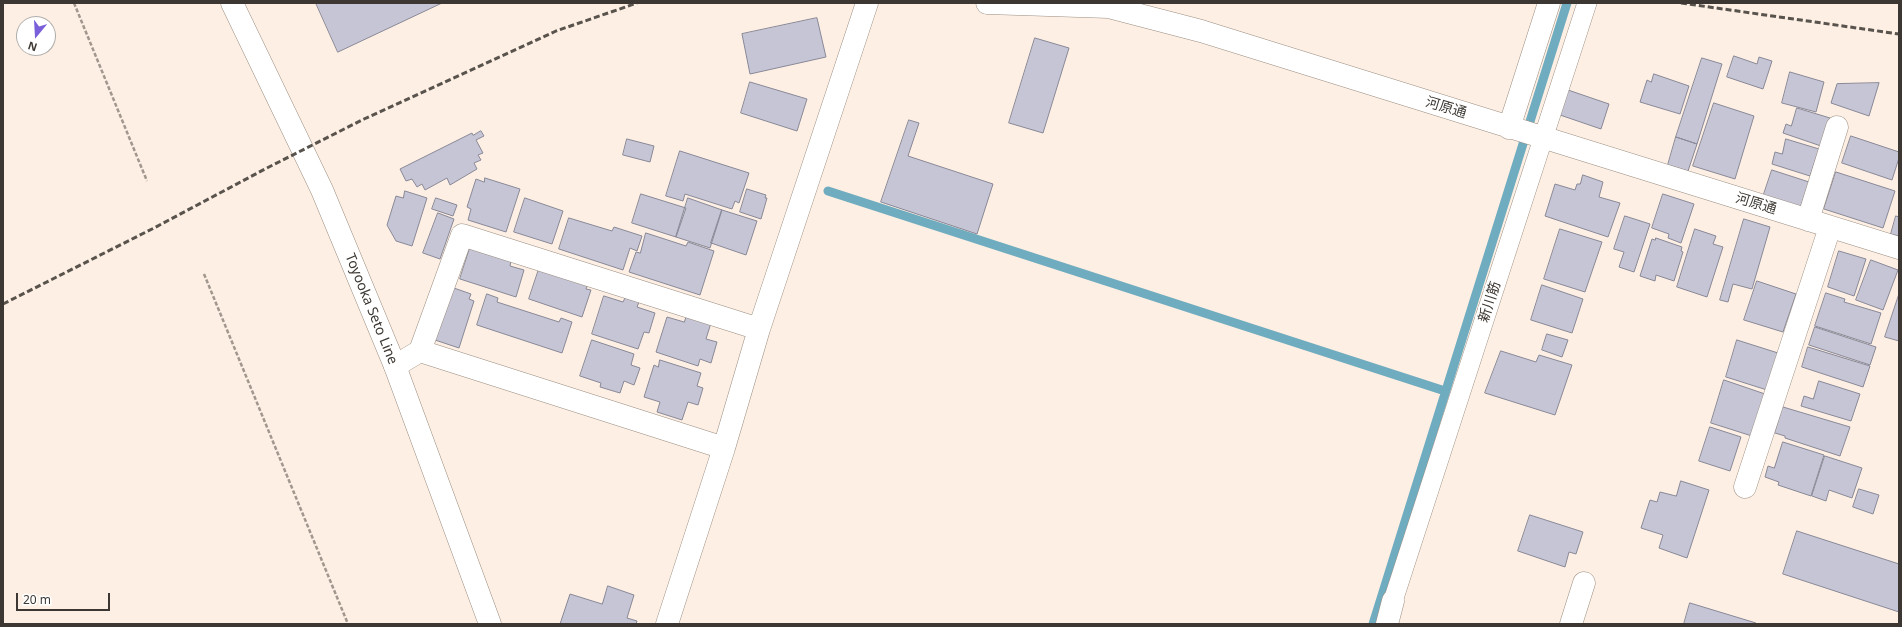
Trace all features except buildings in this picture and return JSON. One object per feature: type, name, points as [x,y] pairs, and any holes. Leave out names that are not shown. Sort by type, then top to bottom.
[{"type":"street","name":"Toyooka Seto Line","points":[[232,3],[322,190],[395,366],[490,624]]},
{"type":"street","points":[[667,624],[724,448],[759,329],[867,3]]},
{"type":"street","name":"河原通","points":[[988,3],[1109,7],[1200,31],[1543,139],[1899,248]]},
{"type":"street","points":[[1509,128],[1549,3]]},
{"type":"street","points":[[1808,220],[1836,127]]},
{"type":"street","points":[[1745,487],[1830,227]]},
{"type":"street","points":[[395,366],[420,350],[462,235],[759,329]]},
{"type":"street","points":[[420,350],[724,448]]},
{"type":"street","points":[[1570,624],[1584,583]]},
{"type":"street","points":[[1386,624],[1393,601]]},
{"type":"lane","name":"新川筋","points":[[1393,601],[1587,3]]},
{"type":"path","points":[[74,3],[147,181]]},
{"type":"path","points":[[204,274],[348,624]]},
{"type":"waterway","points":[[1373,624],[1567,3]]},
{"type":"waterway","points":[[828,191],[1445,391]]},
{"type":"railway","points":[[3,304],[154,228],[265,169],[364,119],[556,31],[637,3]]},
{"type":"railway","points":[[1681,3],[1899,34]]}]
